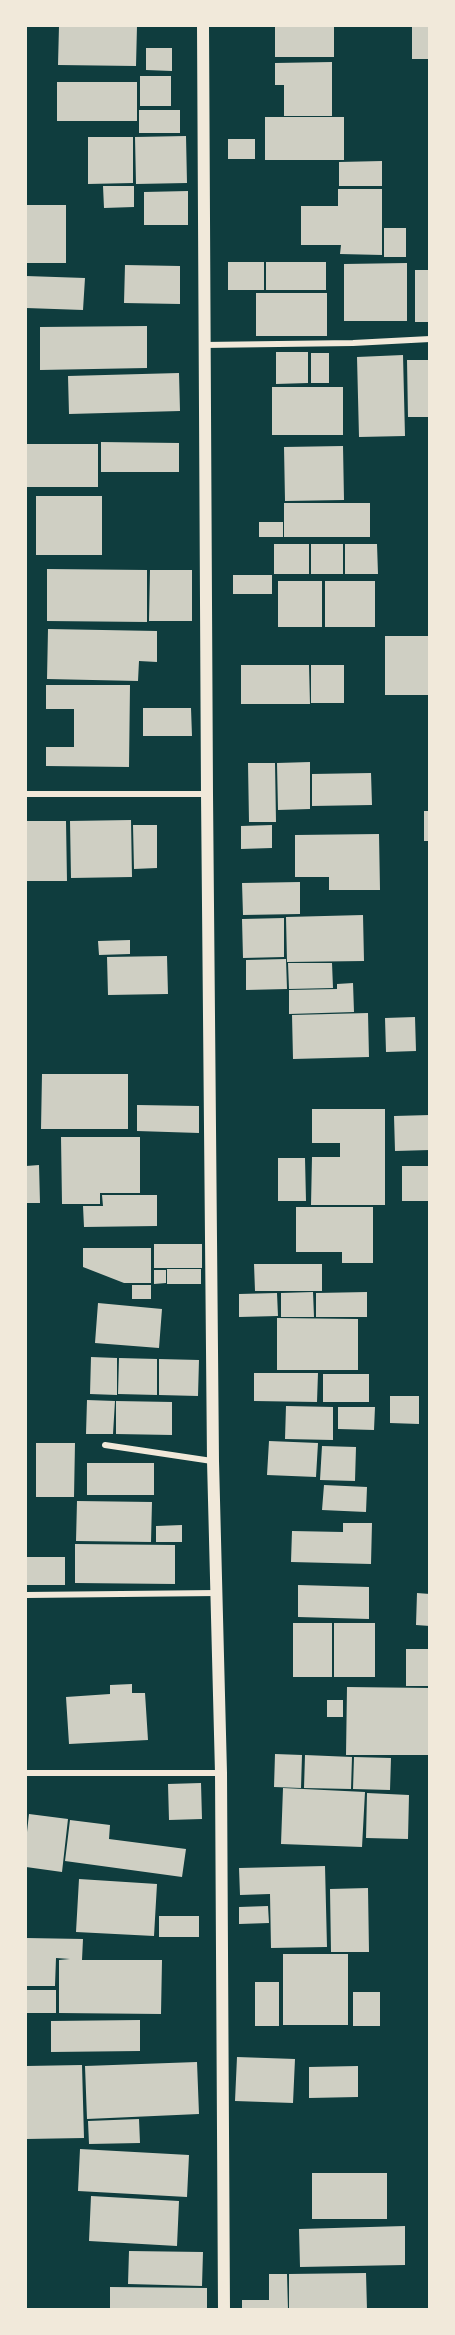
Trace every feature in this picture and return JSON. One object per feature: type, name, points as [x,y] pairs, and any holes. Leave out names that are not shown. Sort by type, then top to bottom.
[{"type":"main road","points":[[203,26],[203,345],[213,1461],[221,1773],[224,2310]]},
{"type":"street","points":[[203,345],[353,343],[429,339]]},
{"type":"street","points":[[26,794],[207,794]]},
{"type":"street","points":[[105,1445],[213,1461]]},
{"type":"street","points":[[26,1594],[217,1593]]},
{"type":"street","points":[[26,1773],[221,1773]]},
{"type":"building","points":[[59,26],[137,26],[136,66],[58,65]]},
{"type":"building","points":[[275,26],[334,26],[334,57],[275,57]]},
{"type":"building","points":[[412,26],[430,26],[430,59],[412,59]]},
{"type":"building","points":[[146,48],[172,48],[172,71],[146,70]]},
{"type":"building","points":[[332,62],[332,116],[284,116],[284,85],[275,85],[275,63]]},
{"type":"building","points":[[140,76],[171,76],[171,106],[140,106]]},
{"type":"building","points":[[57,82],[137,82],[137,121],[57,121]]},
{"type":"building","points":[[139,110],[180,110],[180,133],[139,133]]},
{"type":"building","points":[[265,117],[344,117],[344,160],[265,160]]},
{"type":"building","points":[[186,136],[187,183],[136,184],[135,137]]},
{"type":"building","points":[[88,137],[133,137],[133,183],[88,184]]},
{"type":"building","points":[[228,139],[255,139],[255,159],[228,159]]},
{"type":"building","points":[[382,161],[382,186],[339,186],[339,162]]},
{"type":"building","points":[[103,186],[134,186],[134,207],[104,208]]},
{"type":"building","points":[[338,189],[382,189],[382,255],[340,254],[341,245],[301,245],[301,206],[338,206]]},
{"type":"building","points":[[188,191],[188,225],[144,225],[144,192]]},
{"type":"building","points":[[26,205],[66,205],[66,263],[26,263]]},
{"type":"building","points":[[384,228],[406,228],[406,257],[384,257]]},
{"type":"building","points":[[228,262],[264,262],[264,290],[228,290]]},
{"type":"building","points":[[266,262],[326,262],[326,290],[266,290]]},
{"type":"building","points":[[407,263],[407,321],[344,321],[344,264]]},
{"type":"building","points":[[125,265],[180,266],[180,304],[124,303]]},
{"type":"building","points":[[415,270],[430,270],[430,322],[415,322]]},
{"type":"building","points":[[26,276],[85,278],[83,310],[26,308]]},
{"type":"building","points":[[256,293],[327,293],[327,336],[256,336]]},
{"type":"building","points":[[147,326],[147,368],[40,370],[40,327]]},
{"type":"building","points":[[276,352],[308,352],[308,383],[276,384]]},
{"type":"building","points":[[311,353],[329,353],[329,383],[311,383]]},
{"type":"building","points":[[403,355],[405,436],[359,437],[357,357]]},
{"type":"building","points":[[407,360],[430,360],[430,417],[408,417]]},
{"type":"building","points":[[179,373],[180,411],[69,414],[68,376]]},
{"type":"building","points":[[272,387],[343,387],[343,435],[272,435]]},
{"type":"building","points":[[101,442],[179,443],[179,472],[101,472]]},
{"type":"building","points":[[26,444],[98,444],[98,487],[26,487]]},
{"type":"building","points":[[343,446],[344,500],[285,501],[284,447]]},
{"type":"building","points":[[36,496],[102,496],[102,555],[36,555]]},
{"type":"building","points":[[284,503],[370,503],[370,537],[284,537]]},
{"type":"building","points":[[259,522],[283,522],[283,537],[259,537]]},
{"type":"building","points":[[274,544],[309,544],[309,574],[274,574]]},
{"type":"building","points":[[311,544],[343,544],[343,574],[311,574]]},
{"type":"building","points":[[345,544],[377,544],[378,574],[345,574]]},
{"type":"building","points":[[47,569],[147,570],[147,622],[47,621]]},
{"type":"building","points":[[150,570],[192,570],[192,621],[149,621]]},
{"type":"building","points":[[233,575],[272,575],[272,594],[233,594]]},
{"type":"building","points":[[278,581],[322,581],[322,627],[278,627]]},
{"type":"building","points":[[325,581],[375,581],[375,627],[325,627]]},
{"type":"building","points":[[48,629],[157,631],[157,662],[139,661],[138,681],[47,679]]},
{"type":"building","points":[[385,636],[430,636],[430,695],[385,695]]},
{"type":"building","points":[[241,665],[309,665],[310,704],[241,704]]},
{"type":"building","points":[[311,665],[344,665],[344,703],[311,703]]},
{"type":"building","points":[[46,685],[130,685],[129,767],[46,766],[46,747],[74,747],[74,709],[46,709]]},
{"type":"building","points":[[143,708],[191,708],[192,736],[143,736]]},
{"type":"building","points":[[310,762],[310,809],[278,810],[277,763]]},
{"type":"building","points":[[248,763],[275,763],[276,822],[249,822]]},
{"type":"building","points":[[371,773],[372,805],[312,806],[312,774]]},
{"type":"building","points":[[424,811],[430,811],[430,841],[424,841]]},
{"type":"building","points":[[131,820],[132,877],[71,878],[70,821]]},
{"type":"building","points":[[26,821],[66,821],[67,881],[26,881]]},
{"type":"building","points":[[133,825],[157,825],[157,868],[134,869]]},
{"type":"building","points":[[272,825],[272,848],[241,849],[241,826]]},
{"type":"building","points":[[379,834],[380,890],[329,890],[329,877],[295,877],[295,835]]},
{"type":"building","points":[[300,882],[300,914],[243,915],[242,883]]},
{"type":"building","points":[[363,915],[364,961],[287,962],[286,917]]},
{"type":"building","points":[[284,918],[284,957],[243,958],[242,919]]},
{"type":"building","points":[[130,940],[130,954],[99,955],[98,941]]},
{"type":"building","points":[[167,956],[168,994],[108,995],[107,957]]},
{"type":"building","points":[[286,959],[287,989],[246,990],[246,960]]},
{"type":"building","points":[[288,963],[332,963],[333,988],[289,989]]},
{"type":"building","points":[[353,983],[354,1012],[289,1014],[289,990],[337,989],[337,984]]},
{"type":"building","points":[[368,1013],[369,1057],[293,1059],[292,1015]]},
{"type":"building","points":[[415,1017],[416,1051],[386,1052],[385,1018]]},
{"type":"building","points":[[42,1074],[128,1074],[128,1129],[41,1129]]},
{"type":"building","points":[[137,1105],[199,1106],[199,1133],[137,1131]]},
{"type":"building","points":[[312,1109],[385,1109],[385,1205],[311,1205],[312,1157],[340,1157],[340,1143],[312,1143]]},
{"type":"building","points":[[430,1115],[430,1150],[395,1151],[394,1116]]},
{"type":"building","points":[[61,1137],[140,1137],[140,1193],[100,1193],[100,1204],[62,1204]]},
{"type":"building","points":[[278,1158],[305,1158],[306,1201],[278,1201]]},
{"type":"building","points":[[39,1165],[40,1203],[26,1203],[26,1166]]},
{"type":"building","points":[[402,1166],[430,1166],[430,1201],[402,1201]]},
{"type":"building","points":[[102,1195],[157,1195],[157,1226],[84,1227],[83,1206],[103,1206]]},
{"type":"building","points":[[296,1207],[373,1207],[373,1263],[342,1263],[342,1252],[296,1252]]},
{"type":"building","points":[[154,1244],[202,1244],[202,1268],[154,1268]]},
{"type":"building","points":[[83,1248],[151,1248],[151,1283],[124,1283],[83,1267]]},
{"type":"building","points":[[254,1264],[322,1264],[322,1291],[255,1291]]},
{"type":"building","points":[[167,1269],[201,1269],[201,1284],[167,1284]]},
{"type":"building","points":[[154,1270],[166,1270],[166,1283],[154,1284]]},
{"type":"building","points":[[132,1285],[151,1285],[151,1299],[132,1299]]},
{"type":"building","points":[[313,1292],[314,1317],[281,1317],[281,1293]]},
{"type":"building","points":[[367,1292],[367,1317],[316,1317],[316,1293]]},
{"type":"building","points":[[277,1293],[278,1316],[239,1317],[239,1294]]},
{"type":"building","points":[[98,1303],[162,1309],[159,1348],[95,1343]]},
{"type":"building","points":[[277,1318],[358,1319],[358,1370],[277,1370]]},
{"type":"building","points":[[91,1357],[117,1358],[117,1395],[90,1394]]},
{"type":"building","points":[[119,1358],[157,1359],[157,1395],[118,1394]]},
{"type":"building","points":[[159,1359],[199,1360],[198,1396],[159,1395]]},
{"type":"building","points":[[254,1373],[318,1373],[317,1402],[254,1401]]},
{"type":"building","points":[[323,1374],[369,1374],[369,1402],[323,1402]]},
{"type":"building","points":[[390,1396],[419,1396],[419,1424],[390,1423]]},
{"type":"building","points":[[87,1400],[115,1401],[113,1434],[86,1434]]},
{"type":"building","points":[[116,1401],[172,1402],[172,1435],[116,1434]]},
{"type":"building","points":[[286,1406],[333,1407],[333,1440],[285,1439]]},
{"type":"building","points":[[338,1407],[375,1407],[374,1430],[338,1429]]},
{"type":"building","points":[[269,1441],[318,1443],[316,1477],[267,1475]]},
{"type":"building","points":[[36,1443],[75,1443],[74,1497],[36,1497]]},
{"type":"building","points":[[322,1446],[356,1447],[355,1481],[320,1480]]},
{"type":"building","points":[[87,1463],[154,1463],[154,1495],[87,1495]]},
{"type":"building","points":[[324,1485],[367,1487],[366,1512],[322,1510]]},
{"type":"building","points":[[77,1501],[152,1502],[151,1542],[76,1541]]},
{"type":"building","points":[[343,1523],[372,1523],[371,1564],[291,1562],[292,1531],[343,1532]]},
{"type":"building","points":[[182,1525],[182,1542],[156,1542],[156,1526]]},
{"type":"building","points":[[75,1544],[175,1545],[175,1584],[75,1583]]},
{"type":"building","points":[[26,1557],[65,1557],[65,1585],[26,1585]]},
{"type":"building","points":[[298,1585],[369,1587],[369,1619],[298,1617]]},
{"type":"building","points":[[417,1593],[430,1594],[430,1626],[416,1625]]},
{"type":"building","points":[[293,1623],[332,1623],[332,1677],[293,1677]]},
{"type":"building","points":[[334,1623],[375,1623],[375,1677],[334,1677]]},
{"type":"building","points":[[406,1649],[430,1649],[430,1686],[406,1686]]},
{"type":"building","points":[[132,1684],[132,1693],[145,1693],[148,1740],[69,1744],[66,1697],[110,1694],[110,1685]]},
{"type":"building","points":[[347,1687],[430,1688],[430,1755],[346,1755]]},
{"type":"building","points":[[327,1700],[343,1700],[343,1717],[327,1717]]},
{"type":"building","points":[[275,1754],[302,1755],[301,1788],[274,1787]]},
{"type":"building","points":[[305,1755],[352,1757],[351,1789],[304,1788]]},
{"type":"building","points":[[354,1757],[391,1758],[390,1790],[353,1789]]},
{"type":"building","points":[[201,1783],[202,1819],[169,1820],[168,1784]]},
{"type":"building","points":[[283,1788],[365,1792],[362,1847],[281,1844]]},
{"type":"building","points":[[367,1793],[409,1795],[408,1839],[366,1838]]},
{"type":"building","points":[[29,1814],[68,1819],[62,1872],[26,1867]]},
{"type":"building","points":[[70,1820],[110,1825],[109,1839],[186,1849],[182,1877],[65,1861]]},
{"type":"building","points":[[325,1866],[327,1947],[271,1948],[270,1894],[240,1895],[239,1868]]},
{"type":"building","points":[[79,1879],[157,1884],[154,1936],[76,1932]]},
{"type":"building","points":[[368,1888],[369,1952],[331,1952],[330,1889]]},
{"type":"building","points":[[268,1906],[269,1923],[239,1924],[239,1907]]},
{"type":"building","points":[[159,1916],[199,1916],[199,1937],[159,1937]]},
{"type":"building","points":[[26,1938],[83,1939],[82,1960],[162,1960],[161,2014],[59,2013],[59,1960],[70,1959],[56,1958],[55,1986],[26,1986]]},
{"type":"building","points":[[283,1954],[348,1954],[348,2025],[283,2025]]},
{"type":"building","points":[[255,1982],[279,1982],[279,2026],[255,2026]]},
{"type":"building","points":[[26,1990],[56,1990],[56,2013],[26,2013]]},
{"type":"building","points":[[353,1992],[380,1992],[380,2026],[353,2026]]},
{"type":"building","points":[[140,2020],[140,2051],[51,2052],[51,2021]]},
{"type":"building","points":[[237,2057],[295,2059],[293,2103],[235,2101]]},
{"type":"building","points":[[197,2062],[199,2114],[87,2119],[85,2066]]},
{"type":"building","points":[[82,2065],[84,2138],[26,2139],[26,2066]]},
{"type":"building","points":[[358,2066],[358,2097],[309,2098],[309,2067]]},
{"type":"building","points":[[139,2119],[140,2143],[89,2144],[88,2121]]},
{"type":"building","points":[[80,2149],[189,2155],[187,2197],[78,2191]]},
{"type":"building","points":[[312,2173],[387,2173],[387,2219],[312,2219]]},
{"type":"building","points":[[91,2196],[179,2201],[177,2246],[89,2241]]},
{"type":"building","points":[[405,2226],[405,2265],[300,2267],[299,2229]]},
{"type":"building","points":[[129,2251],[203,2252],[202,2286],[128,2284]]},
{"type":"building","points":[[366,2273],[367,2310],[289,2310],[289,2274]]},
{"type":"building","points":[[269,2274],[287,2274],[288,2310],[242,2310],[242,2300],[269,2300]]},
{"type":"building","points":[[110,2287],[207,2288],[207,2310],[110,2310]]}]
